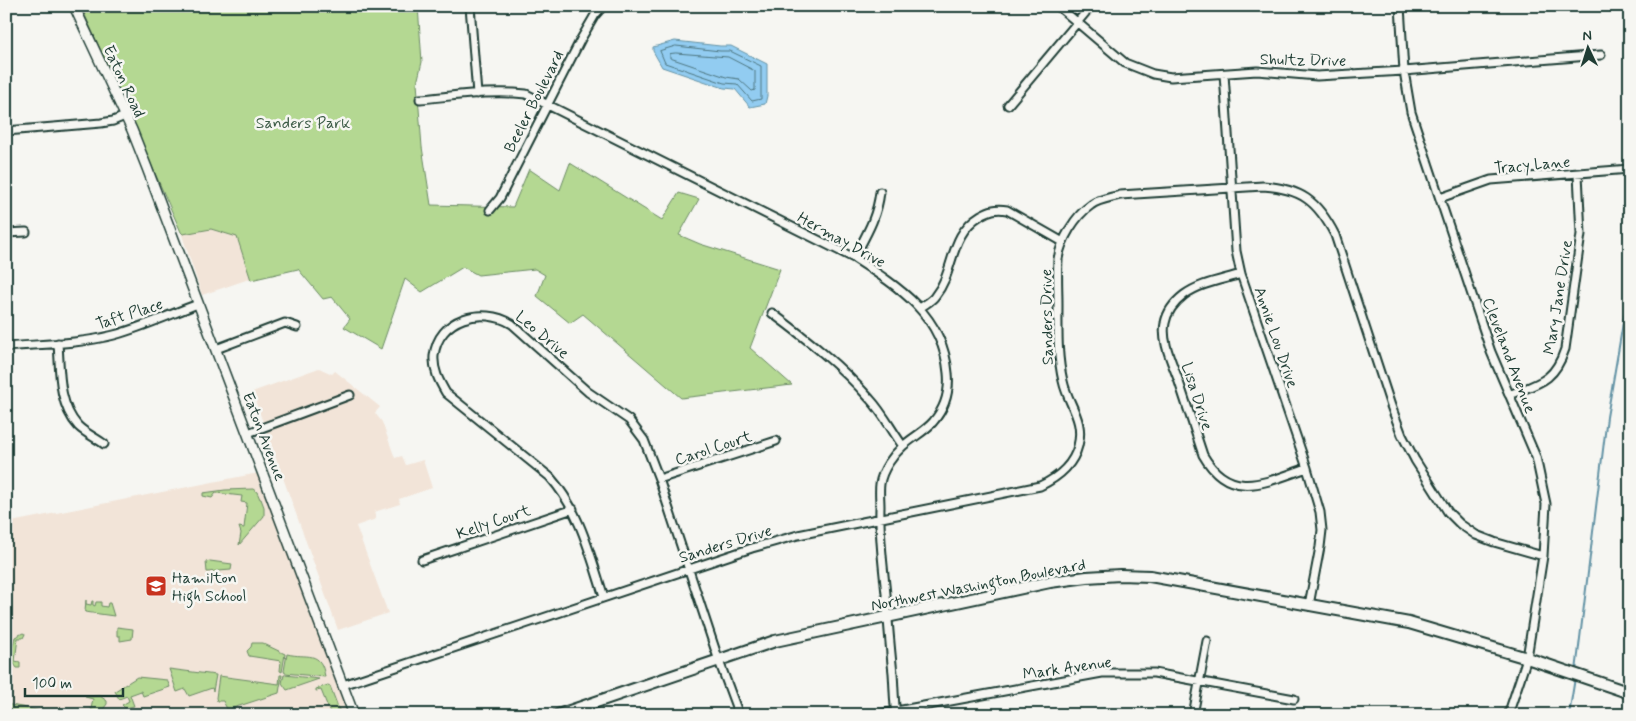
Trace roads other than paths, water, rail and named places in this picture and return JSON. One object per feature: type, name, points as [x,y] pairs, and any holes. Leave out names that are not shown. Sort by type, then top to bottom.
[{"type":"main road","name":"Northwest Washington Boulevard","points":[[558,715],[774,641],[1050,582],[1120,575],[1150,576],[1409,623],[1528,658],[1630,693]]},
{"type":"street","name":"Eaton Road","points":[[74,6],[147,168]]},
{"type":"street","points":[[470,6],[477,94]]},
{"type":"street","name":"Beeler Boulevard","points":[[490,210],[500,198],[581,39],[595,15],[603,6]]},
{"type":"street","name":"Shultz Drive","points":[[1058,6],[1125,63],[1153,74],[1171,77],[1257,71],[1317,76],[1601,55]]},
{"type":"street","points":[[1008,105],[1091,6]]},
{"type":"street","name":"Cleveland Avenue","points":[[1400,6],[1404,71],[1411,112],[1491,352],[1536,457],[1546,504],[1543,556],[1528,658],[1508,715]]},
{"type":"street","name":"Annie Lou Drive","points":[[1224,74],[1234,237],[1241,274],[1307,468],[1320,512],[1322,530],[1309,604]]},
{"type":"street","name":"Hermay Drive","points":[[420,99],[509,92],[526,94],[854,258],[890,283],[920,308],[938,333],[945,352],[949,382],[943,409],[933,422],[903,446],[889,463],[882,474],[880,486],[880,519],[896,712]]},
{"type":"street","points":[[6,131],[101,123],[113,121],[124,116]]},
{"type":"street","name":"Eaton Avenue","points":[[147,168],[354,715]]},
{"type":"street","name":"Tracy Lane","points":[[1440,198],[1491,180],[1630,169]]},
{"type":"street","name":"Mary Jane Drive","points":[[1509,395],[1543,382],[1554,373],[1561,362],[1565,349],[1581,234],[1578,174]]},
{"type":"street","name":"Sanders Drive","points":[[343,685],[752,548],[798,535],[1040,486],[1053,480],[1065,470],[1072,460],[1078,447],[1080,432],[1079,419],[1063,384],[1058,345],[1058,259],[1063,242],[1080,214],[1092,204],[1120,196],[1263,186],[1283,187],[1301,194],[1326,218],[1334,235],[1402,436],[1414,460],[1448,512],[1460,524],[1476,535],[1543,556]]},
{"type":"street","points":[[854,258],[878,210],[880,192]]},
{"type":"street","points":[[920,308],[935,297],[942,284],[958,240],[967,226],[989,211],[998,208],[1007,210],[1063,242]]},
{"type":"street","points":[[6,233],[26,232]]},
{"type":"street","name":"Lisa Drive","points":[[1241,274],[1198,287],[1185,294],[1169,311],[1165,322],[1164,336],[1203,455],[1209,466],[1218,476],[1231,482],[1247,485],[1264,483],[1307,468]]},
{"type":"street","name":"Taft Place","points":[[6,347],[96,339],[116,334],[198,304]]},
{"type":"street","points":[[772,313],[821,350],[846,374],[871,400],[903,446]]},
{"type":"street","name":"Leo Drive","points":[[604,597],[582,529],[562,491],[550,477],[456,402],[446,393],[438,380],[434,355],[438,342],[447,329],[463,318],[476,315],[490,315],[502,318],[512,324],[588,392],[629,420],[644,440],[739,715]]},
{"type":"street","points":[[216,349],[285,323],[297,327]]},
{"type":"street","points":[[58,343],[61,386],[64,400],[79,426],[104,444]]},
{"type":"street","points":[[248,433],[350,395]]},
{"type":"street","name":"Carol Court","points":[[659,479],[776,441]]},
{"type":"street","name":"Kelly Court","points":[[422,560],[573,509]]},
{"type":"street","points":[[1193,715],[1207,641]]},
{"type":"street","name":"Mark Avenue","points":[[875,715],[1102,672],[1154,673],[1294,699]]},
{"type":"water","points":[[675,41],[731,46],[767,64],[767,96],[765,104],[750,107],[735,89],[724,88],[662,67],[653,51],[653,47]]},
{"type":"waterway","points":[[1576,671],[1607,417],[1630,282]]},
{"type":"waterway","points":[[1569,715],[1575,678]]},
{"type":"place","name":"Hamilton High School","points":[[156,586]]},
{"type":"park label","name":"Sanders Park","points":[[303,122]]}]
